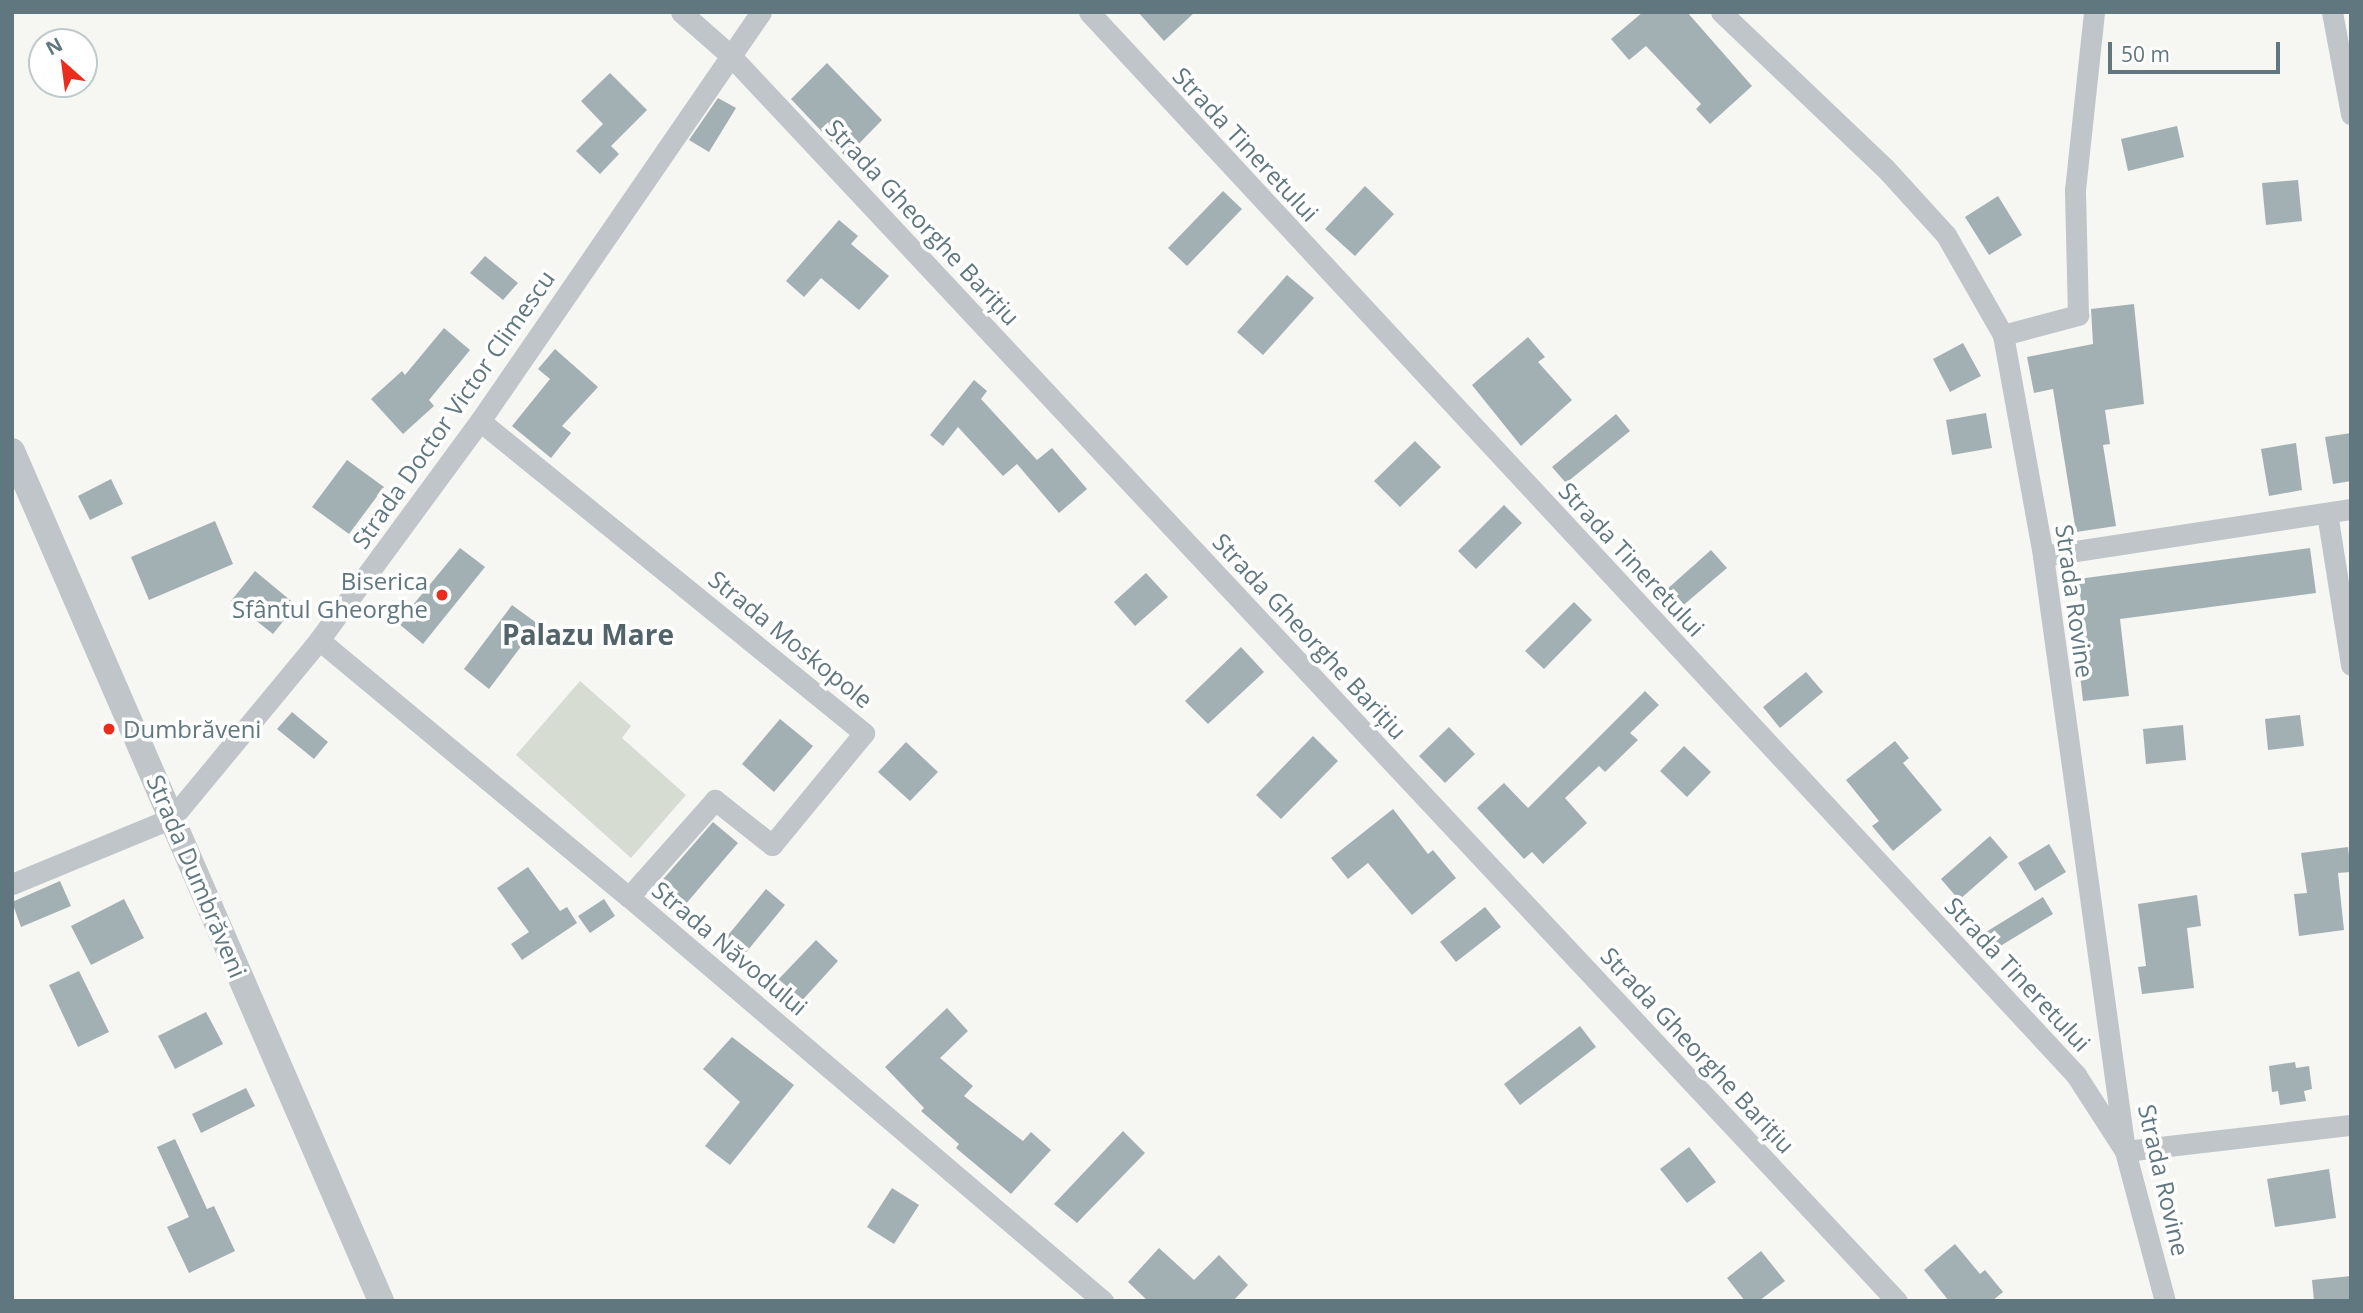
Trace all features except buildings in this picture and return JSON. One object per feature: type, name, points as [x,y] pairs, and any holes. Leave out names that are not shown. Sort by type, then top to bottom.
[{"type":"street","name":"Strada Gheorghe Barițiu","points":[[681,12],[730,55],[1897,1301]]},
{"type":"street","name":"Strada Doctor Victor Climescu","points":[[12,884],[172,818],[319,640],[480,421],[761,12]]},
{"type":"street","name":"Strada Tineretului","points":[[1088,12],[2076,1075],[2125,1151]]},
{"type":"street","name":"Strada Rovine","points":[[1721,12],[1885,168],[1946,235],[2003,335],[2042,556],[2125,1151],[2165,1301]]},
{"type":"street","points":[[2003,335],[2078,315],[2075,190],[2094,12]]},
{"type":"street","points":[[2332,12],[2351,114]]},
{"type":"street","name":"Strada Moskopole","points":[[480,421],[864,733],[772,845],[715,800],[629,897]]},
{"type":"street","name":"Strada Dumbrăveni","points":[[12,451],[381,1301]]},
{"type":"street","points":[[2042,556],[2351,509]]},
{"type":"street","points":[[2326,513],[2351,665]]},
{"type":"street","name":"Strada Năvodului","points":[[319,640],[629,897],[1103,1301]]},
{"type":"street","points":[[2125,1151],[2351,1125]]},
{"type":"shaded area","points":[[580,681],[631,726],[622,738],[686,795],[631,858],[516,755]]},
{"type":"place","name":"Biserica Sfântul Gheorghe","points":[[442,595]]},
{"type":"place","name":"Dumbrăveni","points":[[109,729]]},
{"type":"district","name":"Palazu Mare","points":[[588,634]]}]
